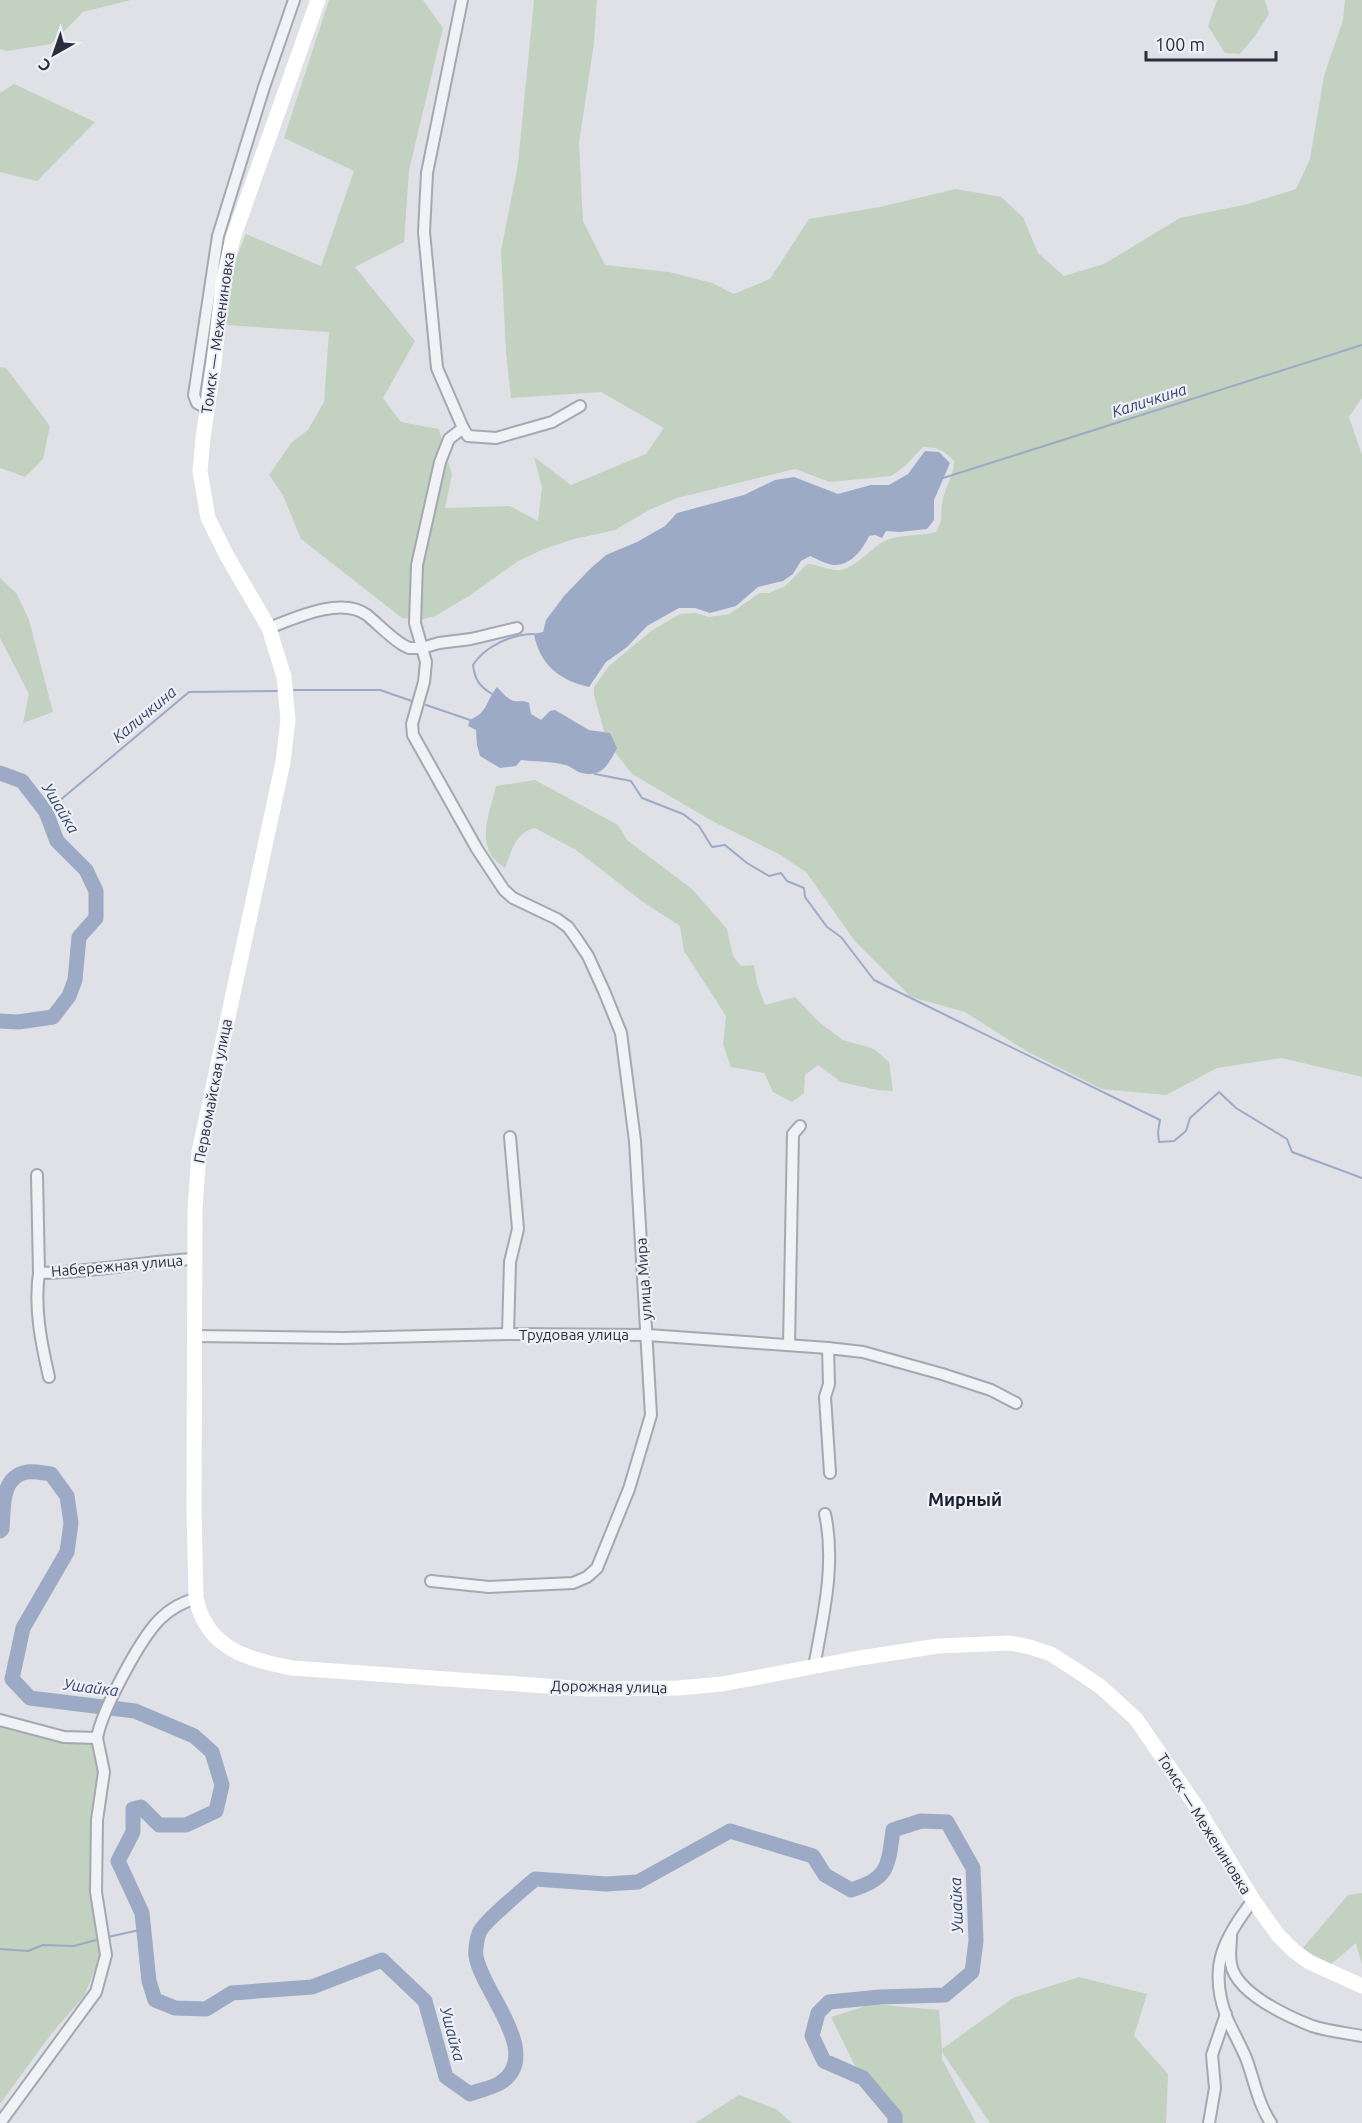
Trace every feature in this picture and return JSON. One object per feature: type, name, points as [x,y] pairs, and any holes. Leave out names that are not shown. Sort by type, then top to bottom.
[{"type":"street","points":[[207,408],[197,403],[194,395],[216,246],[235,177],[294,0]]},
{"type":"street","name":"Томск — Межениновка","points":[[268,628],[208,518],[200,471],[223,283],[233,238],[318,0]]},
{"type":"street","points":[[462,0],[427,173],[424,232],[437,368],[468,436],[496,438],[552,422],[580,406]]},
{"type":"street","points":[[235,177],[251,183]]},
{"type":"street","name":"улица Мира","points":[[431,1581],[489,1587],[573,1583],[592,1574],[597,1568],[629,1489],[651,1415],[635,1141],[621,1033],[588,956],[567,927],[546,912],[513,898],[504,890],[413,735],[412,724],[424,682],[426,662],[415,623],[417,565],[440,462],[449,439],[463,428]]},
{"type":"street","points":[[268,628],[324,609],[354,609],[367,615],[403,645],[410,648],[422,648],[517,628]]},
{"type":"street","name":"Первомайская улица","points":[[196,1598],[195,1209],[199,1152],[283,762],[288,720],[284,677],[268,628]]},
{"type":"street","points":[[789,1345],[793,1134],[800,1126]]},
{"type":"street","points":[[508,1335],[510,1262],[518,1229],[510,1137]]},
{"type":"street","name":"Набережная улица","points":[[37,1175],[39,1273],[37,1309],[49,1377]]},
{"type":"street","name":"Набережная улица","points":[[39,1273],[79,1272],[195,1259]]},
{"type":"street","name":"Трудовая улица","points":[[195,1336],[343,1338],[648,1335],[828,1348],[863,1352],[942,1374],[991,1390],[1016,1403]]},
{"type":"street","points":[[828,1348],[829,1384],[825,1397],[830,1473]]},
{"type":"street","points":[[814,1667],[827,1586],[830,1546],[825,1514]]},
{"type":"street","points":[[0,2123],[96,1992],[106,1955],[96,1892],[97,1820],[104,1772],[98,1733],[116,1691],[140,1647],[158,1621],[177,1605],[196,1598]]},
{"type":"street","name":"Дорожная улица","points":[[196,1598],[199,1611],[208,1627],[228,1647],[262,1663],[292,1668],[588,1689],[678,1688],[722,1684],[938,1646],[1010,1643],[1050,1654]]},
{"type":"street","name":"Томск — Межениновка","points":[[1050,1654],[1101,1687],[1136,1719],[1196,1806],[1253,1900],[1278,1935],[1309,1962],[1362,1986]]},
{"type":"street","points":[[0,1720],[64,1737],[98,1733]]},
{"type":"street","points":[[1253,1900],[1232,1930],[1222,1951],[1218,1974],[1226,2014],[1246,2059],[1265,2114],[1271,2123]]},
{"type":"street","points":[[1232,1930],[1231,1964],[1236,1977],[1261,2001],[1313,2026],[1362,2036]]},
{"type":"street","points":[[1209,2123],[1215,2088],[1212,2055],[1226,2014]]},
{"type":"green space","points":[[0,0],[131,0],[83,12],[51,44],[7,51],[0,49]]},
{"type":"green space","points":[[329,0],[423,0],[443,28],[409,170],[404,242],[355,267],[415,341],[383,398],[401,422],[439,429],[452,475],[445,508],[510,506],[538,521],[542,487],[534,457],[571,485],[646,454],[664,428],[601,392],[511,398],[501,251],[518,164],[534,0],[597,0],[594,43],[579,143],[583,221],[605,265],[669,272],[712,283],[734,294],[770,279],[809,219],[880,207],[956,189],[1001,197],[1023,217],[1038,253],[1064,276],[1104,264],[1180,218],[1248,204],[1296,189],[1310,159],[1324,76],[1343,20],[1345,0],[1362,0],[1362,398],[1349,417],[1362,455],[1362,1077],[1282,1058],[1217,1068],[1166,1095],[1102,1089],[1028,1052],[965,1012],[911,997],[854,940],[806,872],[779,854],[714,822],[632,774],[607,742],[594,695],[594,687],[608,667],[651,631],[680,614],[696,613],[709,617],[729,614],[760,593],[769,593],[785,586],[807,564],[835,570],[844,569],[884,541],[936,532],[941,520],[943,498],[954,461],[940,450],[923,447],[905,466],[891,476],[830,482],[795,469],[677,498],[649,510],[615,530],[574,539],[518,561],[469,596],[435,616],[420,620],[402,618],[301,539],[283,495],[269,475],[292,442],[308,430],[324,402],[329,332],[226,325],[234,263],[246,234],[321,266],[354,171],[284,138]]},
{"type":"green space","points":[[1217,0],[1265,0],[1269,14],[1240,54],[1225,53],[1208,26]]},
{"type":"green space","points":[[14,84],[95,122],[37,181],[0,172],[0,93]]},
{"type":"green space","points":[[0,367],[6,368],[50,426],[43,459],[25,477],[0,468]]},
{"type":"green space","points":[[0,578],[17,594],[29,620],[53,712],[23,723],[29,694],[0,638]]},
{"type":"green space","points":[[535,780],[618,825],[627,840],[692,889],[727,929],[733,956],[741,966],[754,965],[757,983],[765,1005],[795,997],[820,1023],[843,1040],[874,1049],[889,1062],[893,1091],[841,1082],[818,1065],[805,1075],[804,1093],[792,1102],[773,1092],[764,1073],[731,1067],[723,1044],[726,1016],[684,951],[680,926],[643,902],[576,850],[535,828],[518,838],[505,868],[495,860],[489,851],[486,831],[496,786]]},
{"type":"green space","points":[[0,1724],[92,1745],[100,1757],[94,1920],[101,1955],[84,1996],[52,2033],[0,2104]]},
{"type":"green space","points":[[1362,1893],[1362,1965],[1356,1943],[1331,1964],[1302,1949],[1348,1895]]},
{"type":"green space","points":[[1079,1977],[1147,1994],[1134,2036],[1168,2074],[1166,2123],[990,2123],[942,2052],[942,2059],[976,2123],[899,2123],[884,2094],[854,2064],[831,2017],[872,2004],[939,2010],[942,2049],[1013,1998]]},
{"type":"green space","points":[[739,2095],[776,2109],[792,2123],[695,2123]]},
{"type":"water","points":[[925,451],[939,452],[950,463],[934,500],[934,520],[927,529],[886,531],[882,538],[875,535],[869,536],[856,556],[839,565],[810,556],[801,561],[793,574],[783,581],[758,587],[736,606],[710,613],[695,608],[679,608],[647,626],[627,647],[606,662],[589,687],[569,680],[552,670],[541,654],[534,634],[543,632],[546,620],[564,596],[590,569],[606,555],[637,542],[665,526],[677,513],[744,495],[775,480],[794,477],[838,494],[871,485],[889,485],[908,474]]},
{"type":"water","points":[[497,687],[511,700],[529,703],[531,714],[541,720],[550,711],[555,710],[589,730],[610,733],[617,748],[608,764],[600,771],[589,774],[560,764],[521,760],[516,766],[500,768],[480,756],[476,730],[468,726],[470,720],[484,710]]},
{"type":"waterway","name":"Каличкина","points":[[943,478],[1362,345]]},
{"type":"waterway","name":"Каличкина","points":[[492,694],[478,682],[473,665],[484,652],[500,642],[517,636],[534,634]]},
{"type":"waterway","name":"Каличкина","points":[[294,690],[380,690],[412,701]]},
{"type":"waterway","name":"Каличкина","points":[[46,812],[189,692],[278,691]]},
{"type":"waterway","name":"Каличкина","points":[[426,705],[470,720]]},
{"type":"waterway","name":"Ушайка","points":[[0,773],[22,781],[46,812],[57,841],[86,870],[96,891],[96,918],[79,937],[75,980],[69,996],[53,1017],[18,1022],[0,1021]]},
{"type":"waterway","points":[[595,774],[631,781],[642,798],[683,814],[699,826],[712,847],[725,845],[747,863],[769,876],[781,873],[787,881],[804,888],[805,897],[827,927],[841,937],[874,980],[1160,1120],[1159,1142],[1174,1141],[1186,1131],[1190,1118],[1219,1092],[1236,1108],[1287,1139],[1292,1152],[1362,1178]]},
{"type":"waterway","name":"Ушайка","points":[[0,1531],[5,1494],[12,1480],[27,1472],[51,1474],[67,1496],[71,1523],[67,1552],[23,1628],[12,1679],[30,1698],[135,1711],[194,1736],[212,1752],[222,1785],[216,1811],[186,1825],[159,1825],[141,1807],[133,1809],[133,1832],[118,1861],[142,1913],[149,1981],[155,2000],[175,2008],[206,2009],[232,1993],[312,1987],[382,1960],[425,2001],[446,2077],[470,2094],[500,2083],[512,2071],[516,2056],[514,2040],[507,2022],[480,1970],[476,1956],[479,1933],[495,1914],[535,1879],[606,1884],[638,1882],[730,1831],[813,1856],[825,1875],[851,1890],[864,1886],[880,1876],[888,1862],[893,1830],[921,1821],[947,1822],[973,1868],[976,1941],[972,1972],[945,1995],[880,1997],[829,2002],[818,2013],[812,2036],[824,2061],[863,2078],[895,2116],[895,2123]]},
{"type":"waterway","points":[[108,1937],[144,1929]]},
{"type":"waterway","points":[[0,1949],[28,1951],[43,1945],[74,1946],[96,1940]]},
{"type":"district","name":"Мирный","points":[[965,1500]]}]
